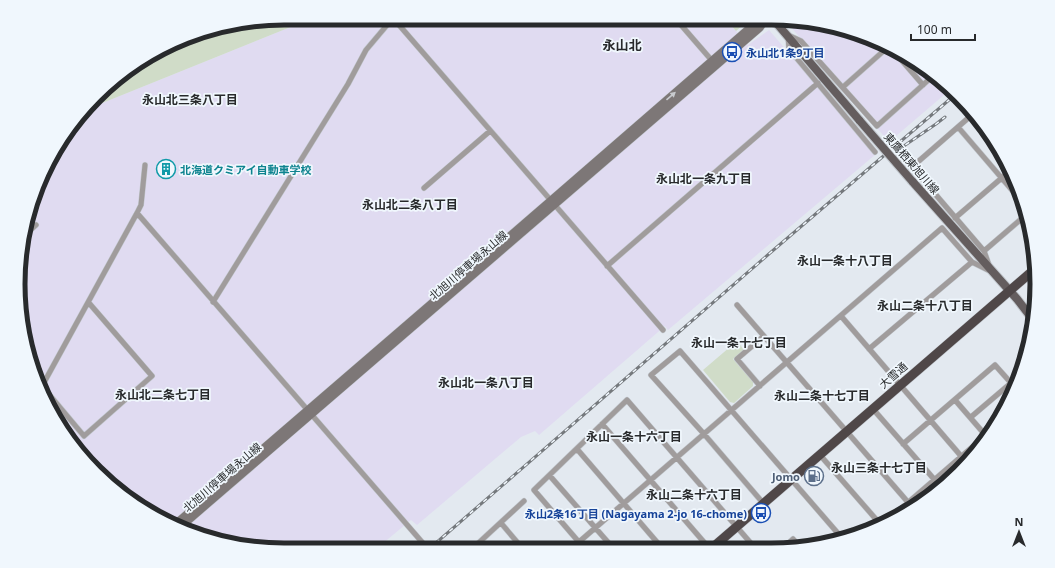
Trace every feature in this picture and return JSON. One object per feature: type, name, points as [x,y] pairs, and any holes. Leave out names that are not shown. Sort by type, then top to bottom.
[{"type":"highway","name":"大雪通","points":[[718,543],[1029,274]]},
{"type":"main road","name":"北旭川停車場永山線","points":[[185,523],[310,412],[714,63],[753,25]]},
{"type":"main road","name":"北旭川停車場永山線","points":[[714,63],[760,28],[762,25]]},
{"type":"main road","name":"東鷹栖東旭川線","points":[[780,26],[860,121],[1028,314]]},
{"type":"main road","name":"北旭川停車場永山線","points":[[179,520],[310,412]]},
{"type":"street","points":[[213,302],[348,84],[366,50],[387,25]]},
{"type":"street","points":[[399,25],[663,330]]},
{"type":"street","points":[[681,25],[714,63]]},
{"type":"street","points":[[875,152],[789,49],[788,35],[801,41],[877,126],[930,80]]},
{"type":"street","points":[[843,87],[884,51]]},
{"type":"street","points":[[903,61],[924,85]]},
{"type":"street","points":[[607,266],[818,83]]},
{"type":"street","points":[[969,117],[912,167],[984,251],[992,271]]},
{"type":"street","points":[[958,127],[1012,190]]},
{"type":"street","points":[[424,188],[490,131]]},
{"type":"street","points":[[44,381],[141,205],[146,165]]},
{"type":"street","points":[[955,218],[1006,175]]},
{"type":"street","points":[[137,213],[423,543]]},
{"type":"street","points":[[984,251],[1021,219]]},
{"type":"street","points":[[31,230],[36,225]]},
{"type":"street","points":[[750,543],[736,527],[677,458],[627,400],[534,490],[579,542],[624,504],[677,458],[704,434],[732,411],[942,228],[972,262],[992,271]]},
{"type":"street","points":[[869,349],[972,262]]},
{"type":"street","points":[[53,400],[84,436],[152,376],[88,302]]},
{"type":"street","points":[[737,305],[908,503],[970,450]]},
{"type":"street","points":[[841,316],[961,457]]},
{"type":"street","points":[[760,386],[737,359],[764,336]]},
{"type":"street","points":[[763,503],[652,375],[680,351],[838,534]]},
{"type":"street","points":[[904,444],[995,365],[1011,382]]},
{"type":"street","points":[[971,417],[1010,383]]},
{"type":"street","points":[[955,400],[983,432]]},
{"type":"street","points":[[873,409],[937,483]]},
{"type":"street","points":[[602,424],[705,543]]},
{"type":"street","points":[[577,449],[658,543]]},
{"type":"street","points":[[820,455],[877,520]]},
{"type":"street","points":[[550,476],[608,543]]},
{"type":"street","points":[[480,543],[524,501]]},
{"type":"street","points":[[501,523],[518,543]]},
{"type":"shaded area","points":[[296,25],[731,25],[748,45],[769,30],[876,154],[668,330],[665,326],[539,435],[535,431],[521,437],[417,525],[411,520],[383,543],[284,543],[250,541],[217,534],[169,516],[140,499],[113,479],[89,455],[69,428],[52,399],[39,367],[27,318],[25,284],[27,250],[30,233],[39,201],[52,169],[69,140],[89,113],[97,105]]},
{"type":"shaded area","points":[[790,26],[822,30],[870,45],[901,60],[929,79],[946,93],[889,142]]},
{"type":"green space","points":[[296,25],[97,105],[113,89],[140,69],[169,52],[185,45],[233,30],[250,27]]},
{"type":"green space","points":[[731,25],[743,25],[736,31]]},
{"type":"green space","points":[[737,341],[744,350],[733,359],[753,382],[753,386],[734,403],[730,402],[703,370]]},
{"type":"railway","points":[[436,543],[951,98]]},
{"type":"railway","points":[[898,150],[945,117]]},
{"type":"place","name":"永山北1条9丁目","points":[[732,52]]},
{"type":"place","name":"北海道クミアイ自動車学校","points":[[166,169]]},
{"type":"place","name":"Jomo","points":[[814,476]]},
{"type":"place","name":"永山2条16丁目 (Nagayama 2-jo 16-chome)","points":[[761,513]]},
{"type":"district","name":"永山北","points":[[622,45]]},
{"type":"district","name":"永山北三条八丁目","points":[[190,99]]},
{"type":"district","name":"永山北一条九丁目","points":[[704,178]]},
{"type":"district","name":"永山北二条八丁目","points":[[410,204]]},
{"type":"district","name":"永山一条十八丁目","points":[[845,260]]},
{"type":"district","name":"永山二条十八丁目","points":[[925,305]]},
{"type":"district","name":"永山一条十七丁目","points":[[739,342]]},
{"type":"district","name":"永山北一条八丁目","points":[[486,382]]},
{"type":"district","name":"永山北二条七丁目","points":[[163,394]]},
{"type":"district","name":"永山二条十七丁目","points":[[822,395]]},
{"type":"district","name":"永山一条十六丁目","points":[[634,436]]},
{"type":"district","name":"永山三条十七丁目","points":[[879,467]]},
{"type":"district","name":"永山二条十六丁目","points":[[694,494]]}]
